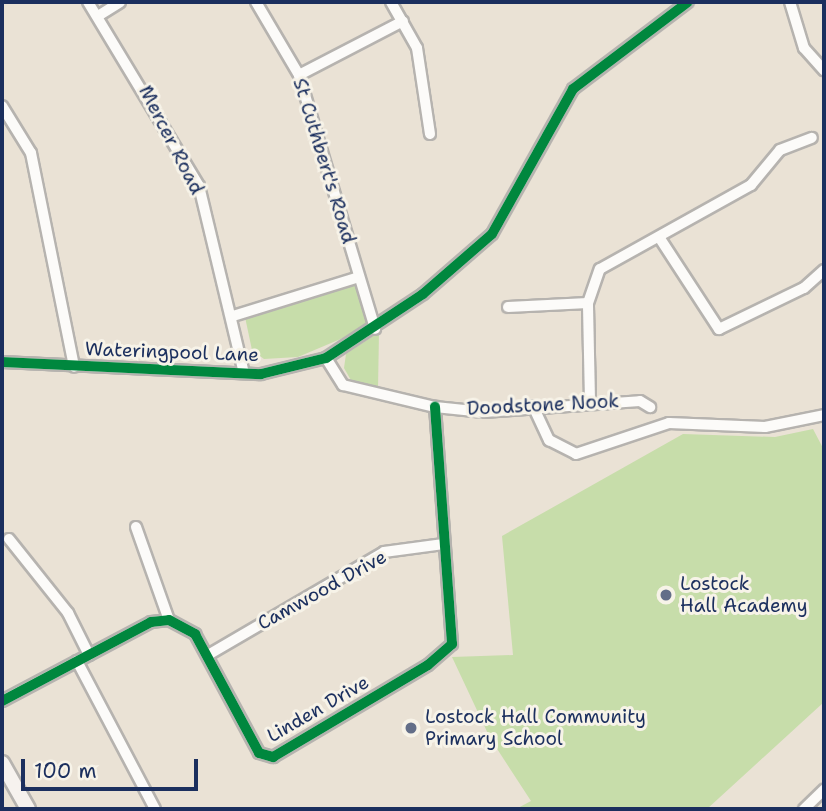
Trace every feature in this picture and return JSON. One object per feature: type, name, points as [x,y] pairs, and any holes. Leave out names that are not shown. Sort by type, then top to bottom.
[{"type":"main road","points":[[3,767],[28,809]]},
{"type":"street","name":"Mercer Road","points":[[88,2],[199,187],[233,316],[244,373]]},
{"type":"street","points":[[98,16],[120,2]]},
{"type":"street","name":"St Cuthbert's Road","points":[[256,2],[299,75],[375,329]]},
{"type":"street","points":[[391,2],[417,48],[430,134]]},
{"type":"street","name":"Wateringpool Lane","points":[[2,362],[244,373],[326,358],[375,329],[492,234],[573,89],[688,2]]},
{"type":"street","points":[[789,2],[804,48],[824,70]]},
{"type":"street","points":[[299,75],[402,21]]},
{"type":"street","points":[[2,106],[34,164],[74,367]]},
{"type":"street","points":[[590,401],[588,303],[600,269],[751,185],[780,150],[812,138]]},
{"type":"street","points":[[659,237],[719,329],[804,288],[824,270]]},
{"type":"street","name":"Wateringpool Lane","points":[[233,316],[359,277]]},
{"type":"street","points":[[508,307],[588,303]]},
{"type":"street","name":"Doodstone Nook","points":[[326,358],[343,385],[435,407],[484,412],[590,401],[640,401],[650,407]]},
{"type":"street","points":[[533,406],[549,439],[576,454],[669,423],[765,427],[824,415]]},
{"type":"street","name":"Linden Drive","points":[[169,620],[195,634],[260,753],[272,757],[447,651],[435,407]]},
{"type":"street","points":[[2,701],[89,654],[169,620],[136,527]]},
{"type":"street","points":[[9,539],[68,613],[89,654]]},
{"type":"street","name":"Camwood Drive","points":[[208,655],[384,552],[443,544]]},
{"type":"street","points":[[78,661],[155,809]]},
{"type":"street","points":[[804,809],[824,790]]},
{"type":"green space","points":[[356,285],[369,327],[298,357],[264,359],[252,350],[245,317]]},
{"type":"green space","points":[[379,332],[378,389],[352,382],[344,368],[346,354]]},
{"type":"green space","name":"Lostock Hall Academy","points":[[813,429],[824,450],[824,702],[707,809],[516,809],[531,801],[490,738],[452,657],[513,655],[502,536],[683,434],[775,437]]},
{"type":"cycle path","points":[[2,362],[261,374],[326,358],[423,294],[492,234],[573,89],[688,2]]},
{"type":"cycle path","points":[[2,701],[151,622],[169,620],[195,634],[259,753],[273,757],[428,665],[452,644],[435,407]]},
{"type":"place","name":"Lostock Hall Academy","points":[[666,595]]},
{"type":"place","name":"Lostock Hall Community Primary School","points":[[411,728]]}]
